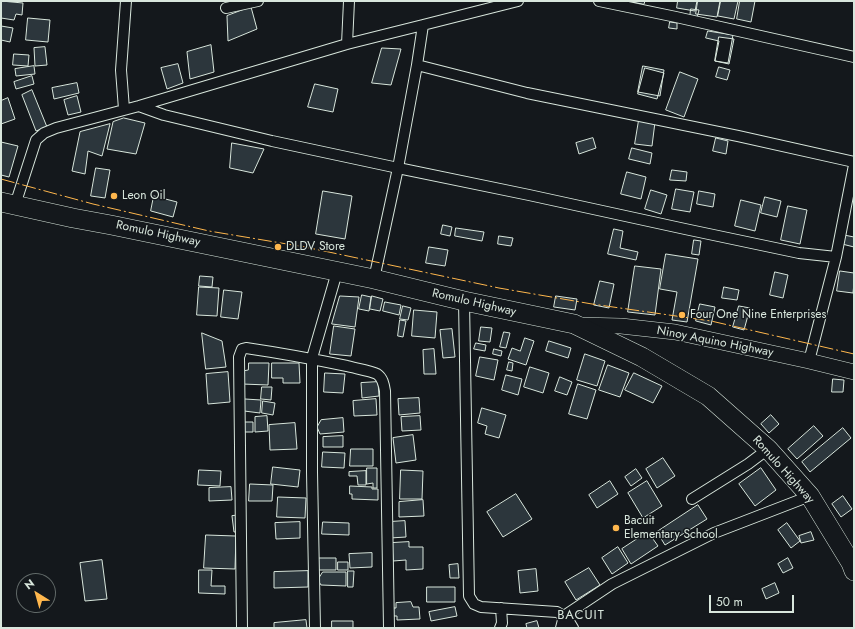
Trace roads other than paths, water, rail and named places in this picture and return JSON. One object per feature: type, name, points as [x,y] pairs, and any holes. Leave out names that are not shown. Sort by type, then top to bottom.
[{"type":"highway","name":"Romulo Highway","points":[[8,204],[374,279],[464,301],[574,324],[642,356],[708,396],[768,449],[810,496],[854,571]]},
{"type":"main road","name":"Ninoy Aquino Highway","points":[[574,324],[621,326],[675,332],[854,372]]},
{"type":"street","points":[[124,109],[121,70],[126,1]]},
{"type":"street","points":[[226,8],[258,1]]},
{"type":"street","points":[[347,44],[349,1]]},
{"type":"street","points":[[8,204],[36,140],[44,133],[56,128],[139,106],[347,44],[518,1]]},
{"type":"street","points":[[598,1],[854,57]]},
{"type":"street","points":[[374,279],[398,168],[423,25]]},
{"type":"street","points":[[417,65],[527,93],[738,136],[854,163],[836,257],[809,361]]},
{"type":"street","points":[[139,106],[164,115],[272,141],[684,229],[791,251],[836,257]]},
{"type":"street","points":[[315,628],[312,480],[312,358],[337,272]]},
{"type":"street","points":[[464,301],[469,596],[474,604],[481,607],[558,612],[569,621],[573,628]]},
{"type":"street","points":[[242,628],[239,357],[242,349],[246,348],[312,358],[377,374],[381,378],[385,398],[389,628]]},
{"type":"street","points":[[692,498],[748,464],[768,449]]},
{"type":"street","points":[[560,628],[564,616],[612,584],[714,533],[810,496]]},
{"type":"street","points":[[500,628],[502,623],[501,608]]},
{"type":"place","name":"Leon Oil","points":[[114,196]]},
{"type":"place","name":"DLDV Store","points":[[278,247]]},
{"type":"place","name":"Four One Nine Enterprises","points":[[682,315]]},
{"type":"place","name":"Bacuit Elementary School","points":[[616,528]]},
{"type":"district","name":"BACUIT","points":[[581,616]]}]
